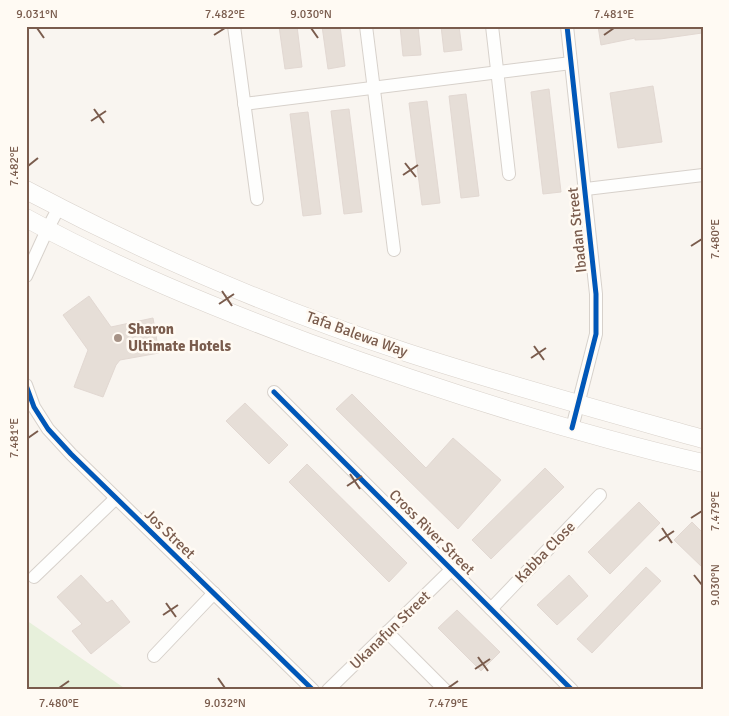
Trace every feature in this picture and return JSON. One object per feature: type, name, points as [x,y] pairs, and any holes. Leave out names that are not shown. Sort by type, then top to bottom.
[{"type":"main road","name":"Tafa Balewa Way","points":[[26,190],[150,251],[307,316],[404,351],[578,404],[703,439]]},
{"type":"main road","name":"Tafa Balewa Way","points":[[26,218],[143,277],[299,339],[394,374],[572,428],[703,463]]},
{"type":"street","points":[[234,26],[257,199]]},
{"type":"street","points":[[366,26],[394,250]]},
{"type":"street","points":[[492,26],[509,174]]},
{"type":"street","name":"Ibadan Street","points":[[567,26],[596,294],[596,334],[572,428]]},
{"type":"street","points":[[244,104],[571,63]]},
{"type":"street","points":[[586,189],[703,174]]},
{"type":"street","points":[[26,276],[59,207]]},
{"type":"street","name":"Jos Street","points":[[26,385],[34,407],[48,429],[115,498],[313,690]]},
{"type":"street","name":"Cross River Street","points":[[274,392],[572,690]]},
{"type":"street","name":"Kabba Close","points":[[491,609],[600,495]]},
{"type":"street","points":[[34,577],[115,498]]},
{"type":"street","name":"Ukanafun Street","points":[[328,690],[451,570]]},
{"type":"street","points":[[154,656],[214,593]]},
{"type":"street","points":[[387,632],[445,690]]},
{"type":"green space","points":[[26,620],[127,690],[26,690]]},
{"type":"building","points":[[279,26],[297,26],[302,67],[285,69]]},
{"type":"building","points":[[322,26],[340,26],[345,66],[328,69]]},
{"type":"building","points":[[400,26],[418,26],[421,55],[403,56]]},
{"type":"building","points":[[441,26],[459,26],[462,50],[444,52]]},
{"type":"building","points":[[598,26],[701,26],[702,33],[660,39],[635,40],[635,38],[601,45]]},
{"type":"building","points":[[653,86],[662,142],[618,148],[610,93]]},
{"type":"building","points":[[549,89],[561,192],[543,194],[531,92]]},
{"type":"building","points":[[466,94],[479,196],[461,198],[449,96]]},
{"type":"building","points":[[427,101],[440,203],[422,205],[409,103]]},
{"type":"building","points":[[349,109],[362,212],[344,214],[331,111]]},
{"type":"building","points":[[308,112],[321,214],[303,216],[290,114]]},
{"type":"building","name":"Sharon Ultimate Hotels","points":[[89,296],[111,327],[153,318],[159,353],[120,360],[116,365],[103,397],[74,387],[88,350],[63,315]]},
{"type":"building","points":[[352,394],[426,468],[453,438],[501,480],[458,529],[336,409]]},
{"type":"building","points":[[245,403],[288,445],[269,464],[226,421]]},
{"type":"building","points":[[307,464],[407,563],[389,582],[289,482]]},
{"type":"building","points":[[545,468],[564,487],[491,559],[472,540]]},
{"type":"building","points":[[639,502],[660,523],[610,574],[588,552]]},
{"type":"building","points":[[692,522],[703,533],[703,568],[674,540]]},
{"type":"building","points":[[646,567],[661,581],[592,653],[577,639]]},
{"type":"building","points":[[81,575],[107,603],[112,600],[130,622],[91,654],[72,631],[82,624],[57,597]]},
{"type":"building","points":[[569,575],[588,596],[557,625],[537,605]]},
{"type":"building","points":[[457,610],[500,652],[481,671],[438,628]]},
{"type":"cycle path","points":[[567,26],[596,294],[596,334],[572,428]]},
{"type":"cycle path","points":[[26,385],[34,407],[48,429],[71,454],[313,690]]},
{"type":"cycle path","points":[[274,392],[572,690]]},
{"type":"place","name":"Sharon Ultimate Hotels","points":[[118,338]]}]
